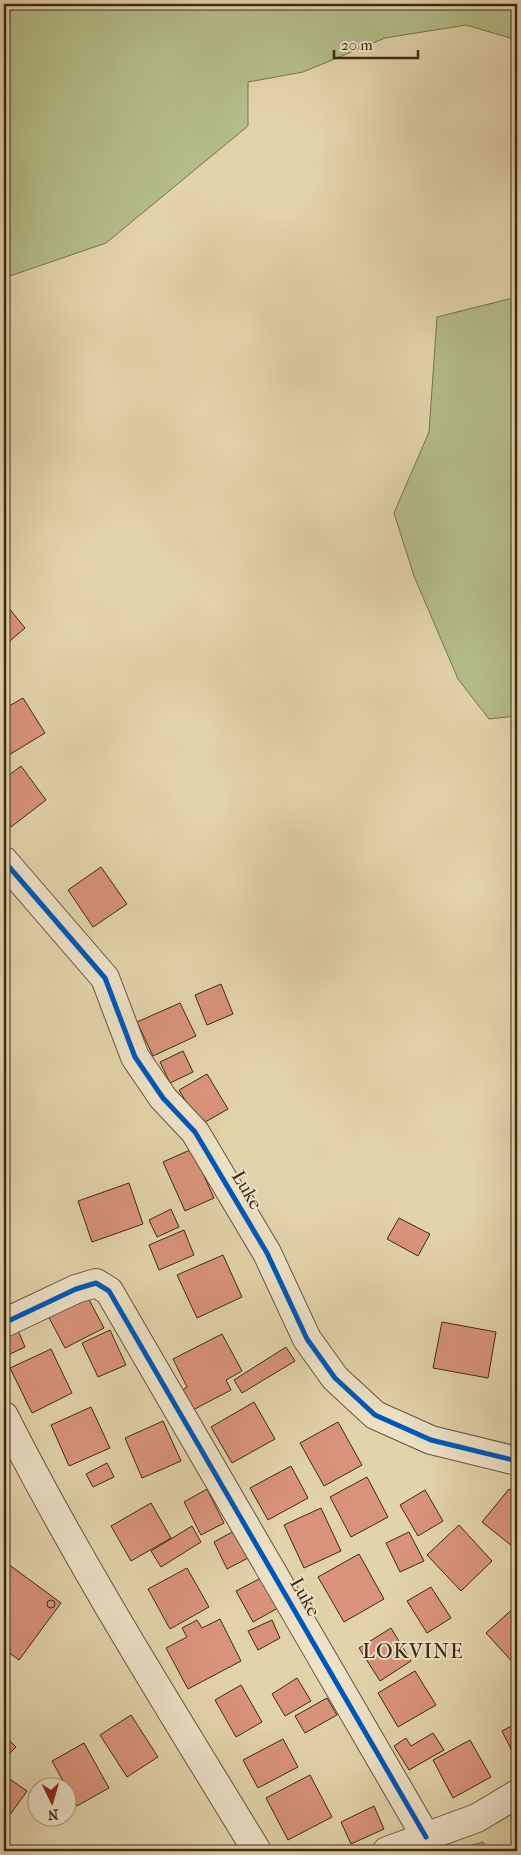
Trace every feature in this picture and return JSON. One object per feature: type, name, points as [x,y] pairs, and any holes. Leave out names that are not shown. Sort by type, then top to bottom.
[{"type":"street","name":"Luke","points":[[4,861],[105,978],[135,1057],[163,1098],[195,1132],[267,1253],[307,1339],[335,1378],[375,1415],[431,1440],[517,1461]]},
{"type":"street","name":"Luke","points":[[4,1322],[76,1288],[96,1283],[109,1291],[426,1837]]},
{"type":"street","points":[[4,1416],[32,1472],[127,1636],[257,1851]]},
{"type":"street","points":[[387,1851],[477,1818],[517,1794]]},
{"type":"green space","points":[[4,4],[517,4],[517,40],[466,25],[385,38],[303,72],[248,82],[248,126],[106,243],[4,278]]},
{"type":"green space","points":[[517,295],[517,716],[489,719],[458,679],[414,576],[394,513],[429,432],[437,317],[513,298]]},
{"type":"green space","points":[[483,1842],[489,1851],[453,1851]]},
{"type":"building","points":[[4,602],[25,628],[4,646]]},
{"type":"building","points":[[23,698],[45,733],[4,758],[4,709]]},
{"type":"building","points":[[21,766],[46,800],[11,827],[4,817],[4,779]]},
{"type":"building","points":[[101,867],[127,904],[93,927],[68,890]]},
{"type":"building","points":[[221,984],[233,1014],[207,1025],[195,995]]},
{"type":"building","points":[[180,1003],[196,1036],[153,1056],[137,1022]]},
{"type":"building","points":[[4,1011],[10,1023],[4,1026]]},
{"type":"building","points":[[183,1051],[193,1072],[170,1083],[160,1062]]},
{"type":"building","points":[[207,1074],[228,1109],[200,1125],[179,1090]]},
{"type":"building","points":[[192,1149],[214,1198],[185,1211],[163,1162]]},
{"type":"building","points":[[129,1183],[143,1224],[92,1242],[78,1201]]},
{"type":"building","points":[[171,1209],[179,1227],[157,1237],[149,1220]]},
{"type":"building","points":[[399,1218],[430,1234],[418,1256],[387,1239]]},
{"type":"building","points":[[184,1230],[194,1255],[159,1270],[149,1245]]},
{"type":"building","points":[[223,1255],[242,1297],[197,1318],[177,1275]]},
{"type":"building","points":[[86,1294],[104,1328],[65,1348],[47,1314]]},
{"type":"building","points":[[442,1322],[496,1332],[488,1378],[433,1368]]},
{"type":"building","points":[[17,1328],[25,1347],[4,1357],[4,1334]]},
{"type":"building","points":[[110,1330],[126,1365],[98,1377],[82,1343]]},
{"type":"building","points":[[222,1334],[242,1371],[226,1380],[231,1390],[191,1411],[181,1391],[187,1387],[173,1359]]},
{"type":"building","points":[[286,1347],[295,1361],[242,1393],[234,1380]]},
{"type":"building","points":[[51,1349],[72,1393],[32,1413],[10,1368]]},
{"type":"building","points":[[254,1402],[275,1439],[232,1463],[211,1427]]},
{"type":"building","points":[[91,1407],[110,1448],[69,1466],[51,1425]]},
{"type":"building","points":[[163,1421],[181,1461],[142,1478],[125,1438]]},
{"type":"building","points":[[338,1422],[362,1465],[324,1486],[300,1443]]},
{"type":"building","points":[[107,1463],[114,1477],[93,1487],[86,1474]]},
{"type":"building","points":[[291,1466],[308,1498],[268,1520],[250,1488]]},
{"type":"building","points":[[367,1477],[388,1517],[351,1537],[330,1497]]},
{"type":"building","points":[[207,1489],[224,1523],[201,1535],[184,1502]]},
{"type":"building","points":[[509,1489],[517,1495],[517,1550],[482,1522]]},
{"type":"building","points":[[425,1490],[443,1521],[418,1536],[400,1505]]},
{"type":"building","points":[[151,1503],[171,1538],[131,1561],[111,1526]]},
{"type":"building","points":[[321,1508],[341,1551],[304,1568],[284,1525]]},
{"type":"building","points":[[459,1525],[492,1561],[461,1591],[427,1555]]},
{"type":"building","points":[[192,1526],[201,1542],[161,1567],[151,1551]]},
{"type":"building","points":[[234,1531],[248,1558],[227,1569],[214,1542]]},
{"type":"building","points":[[409,1532],[424,1561],[400,1572],[386,1543]]},
{"type":"building","points":[[359,1554],[384,1599],[344,1622],[318,1577]]},
{"type":"building","points":[[4,1561],[61,1603],[19,1660],[4,1649]]},
{"type":"building","points":[[187,1568],[209,1607],[170,1629],[148,1589]]},
{"type":"building","points":[[261,1578],[278,1608],[253,1622],[236,1591]]},
{"type":"building","points":[[431,1587],[451,1618],[427,1633],[407,1601]]},
{"type":"building","points":[[51,1600],[55,1604],[51,1608],[47,1604]]},
{"type":"building","points":[[517,1605],[517,1667],[486,1633]]},
{"type":"building","points":[[220,1619],[241,1661],[188,1689],[166,1648],[187,1637],[182,1628],[197,1620],[202,1628]]},
{"type":"building","points":[[272,1620],[280,1638],[258,1650],[248,1631]]},
{"type":"building","points":[[391,1628],[411,1661],[380,1681],[359,1648]]},
{"type":"building","points":[[415,1671],[436,1705],[398,1727],[378,1693]]},
{"type":"building","points":[[297,1678],[311,1701],[285,1716],[272,1694]]},
{"type":"building","points":[[241,1685],[262,1722],[236,1737],[215,1700]]},
{"type":"building","points":[[327,1698],[337,1715],[305,1733],[295,1716]]},
{"type":"building","points":[[131,1715],[158,1757],[127,1777],[100,1735]]},
{"type":"building","points":[[517,1723],[517,1754],[514,1755],[502,1731]]},
{"type":"building","points":[[433,1733],[444,1750],[409,1770],[394,1746],[406,1738],[411,1746]]},
{"type":"building","points":[[4,1735],[16,1747],[4,1759]]},
{"type":"building","points":[[283,1739],[298,1767],[258,1788],[243,1760]]},
{"type":"building","points":[[470,1740],[491,1777],[453,1798],[433,1760]]},
{"type":"building","points":[[84,1743],[109,1788],[78,1805],[78,1778],[61,1778],[52,1761]]},
{"type":"building","points":[[4,1775],[27,1791],[4,1823]]},
{"type":"building","points":[[310,1775],[332,1817],[288,1840],[266,1798]]},
{"type":"building","points":[[374,1806],[384,1829],[351,1844],[341,1822]]},
{"type":"cycle path","points":[[4,861],[105,978],[135,1057],[163,1098],[195,1132],[267,1253],[307,1339],[335,1378],[375,1415],[431,1440],[517,1461]]},
{"type":"cycle path","points":[[4,1323],[76,1289],[96,1283],[109,1291],[426,1837]]},
{"type":"district","name":"LOKVINE","points":[[413,1651]]}]
